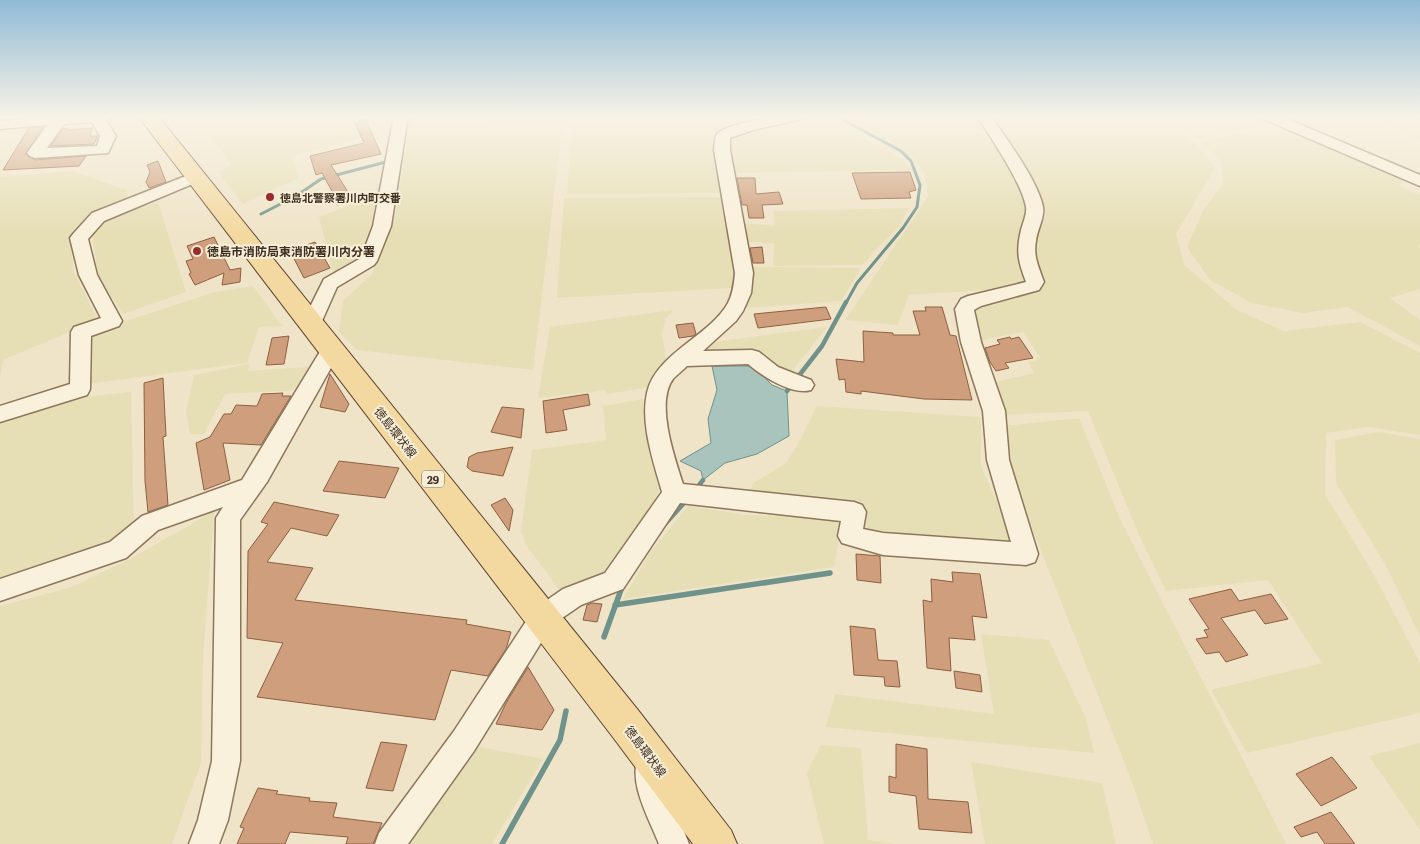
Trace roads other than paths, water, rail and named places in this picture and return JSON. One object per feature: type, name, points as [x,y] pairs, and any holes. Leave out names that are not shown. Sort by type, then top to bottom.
[{"type":"main road","name":"徳島環状線","points":[[179,155],[543,618],[717,844]]},
{"type":"street","points":[[311,325],[330,283],[368,261],[382,226],[394,155]]},
{"type":"street","points":[[674,493],[661,450],[656,414],[657,393],[664,376],[729,316],[742,293],[744,273],[723,155]]},
{"type":"street","points":[[674,493],[854,512],[850,536],[882,544],[1026,554],[998,460],[994,411],[971,342],[964,309],[975,300],[1033,286],[1035,282],[1026,258],[1034,210],[1026,185],[1008,155]]},
{"type":"street","points":[[1365,155],[1420,181]]},
{"type":"street","points":[[0,414],[80,389],[81,332],[112,321],[88,275],[79,238],[98,217],[196,177]]},
{"type":"street","points":[[204,844],[213,820],[226,761],[228,518],[250,486],[331,350]]},
{"type":"street","points":[[683,359],[752,357],[771,372],[804,385]]},
{"type":"street","points":[[0,590],[118,550],[150,523],[250,486]]},
{"type":"street","points":[[390,844],[464,741],[543,618],[572,597],[614,581],[674,493]]},
{"type":"street","points":[[647,754],[652,787],[674,844]]},
{"type":"water","points":[[712,366],[753,366],[772,385],[787,391],[789,436],[757,454],[725,463],[703,480],[701,471],[680,461],[711,443],[708,419],[717,390]]},
{"type":"waterway","points":[[846,303],[857,283],[903,228],[917,207],[920,185],[911,161],[905,155]]},
{"type":"waterway","points":[[261,214],[296,196],[321,179],[386,162]]},
{"type":"waterway","points":[[787,391],[822,346],[846,302]]},
{"type":"waterway","points":[[696,489],[703,480]]},
{"type":"waterway","points":[[666,523],[686,501]]},
{"type":"waterway","points":[[616,605],[830,573]]},
{"type":"waterway","points":[[616,605],[622,587]]},
{"type":"waterway","points":[[604,637],[616,605]]},
{"type":"waterway","points":[[502,844],[560,740],[566,711]]},
{"type":"place","name":"徳島北警察署川内町交番","points":[[270,197]]},
{"type":"place","name":"徳島市消防局東消防署川内分署","points":[[197,251]]}]
